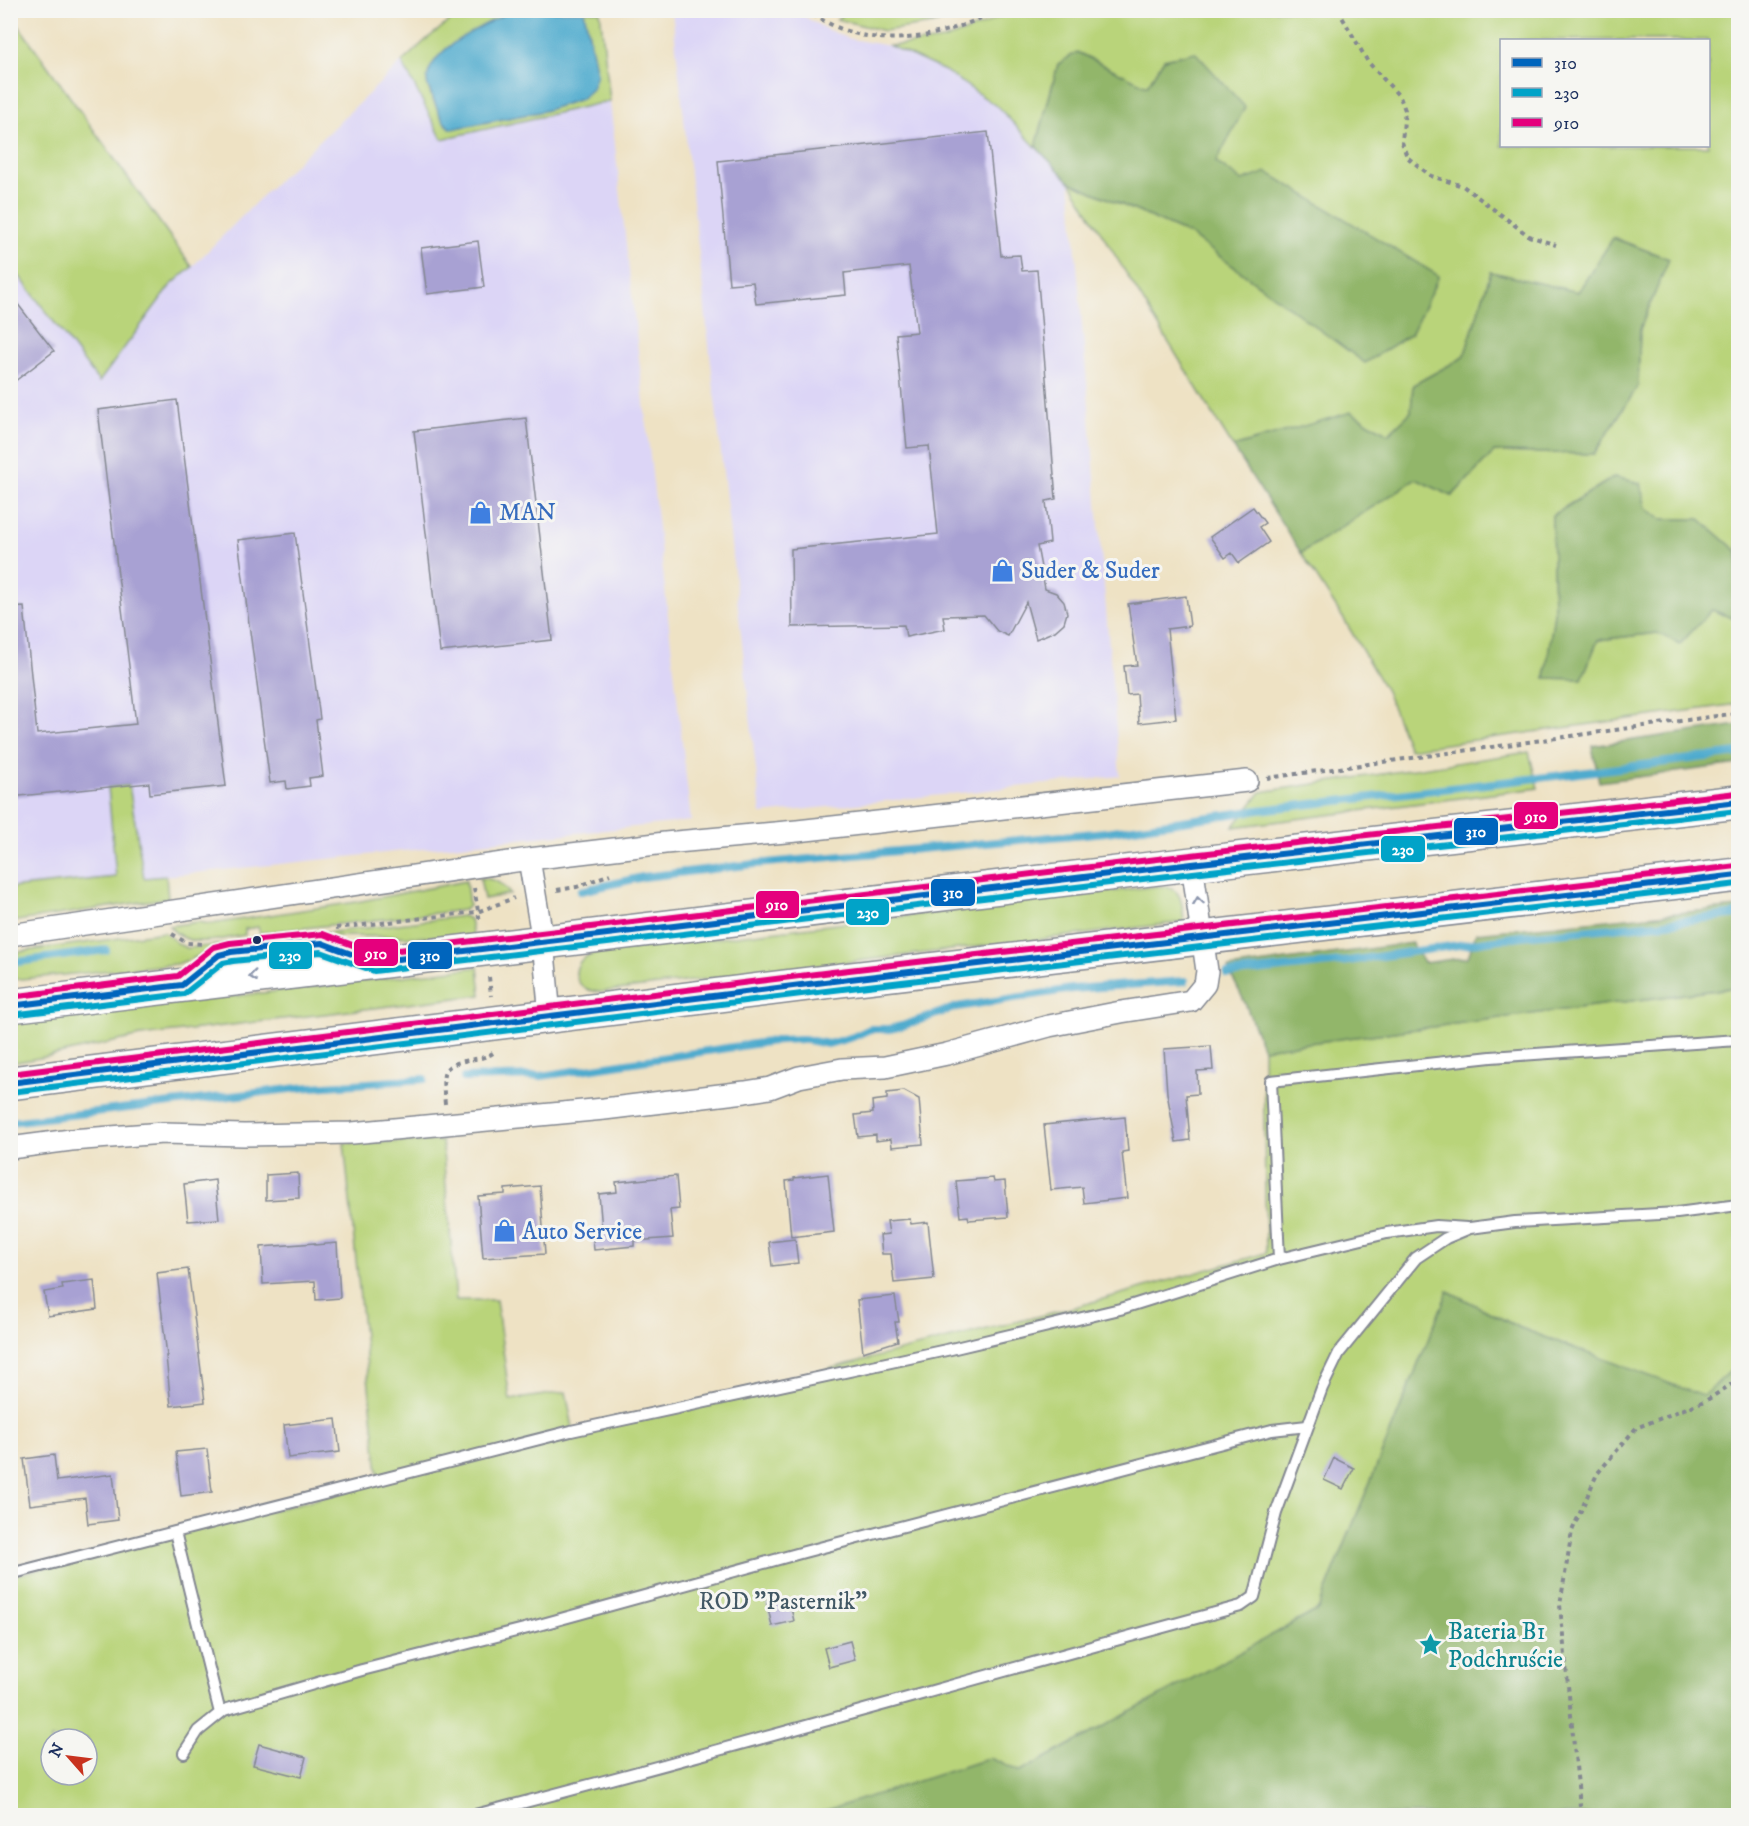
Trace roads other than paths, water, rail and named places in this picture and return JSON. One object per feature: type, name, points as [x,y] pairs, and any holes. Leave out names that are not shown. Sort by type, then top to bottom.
[{"type":"main road","points":[[10,1006],[1192,864],[1738,802]]},
{"type":"main road","points":[[10,1083],[550,1016],[1738,875]]},
{"type":"street","points":[[10,935],[529,859],[1247,781]]},
{"type":"street","points":[[529,859],[543,942],[550,1016]]},
{"type":"street","points":[[10,1148],[71,1140],[164,1133],[243,1136],[352,1133],[604,1109],[770,1088],[799,1077],[842,1069],[885,1067],[947,1054],[1049,1026],[1191,1001],[1204,984],[1207,971],[1192,864]]},
{"type":"lane","points":[[1279,1259],[1271,1081],[1491,1057],[1738,1040]]},
{"type":"lane","points":[[10,1574],[571,1431],[951,1349],[1120,1309],[1279,1259],[1387,1233],[1436,1226],[1470,1228],[1515,1222],[1677,1213],[1738,1205]]},
{"type":"lane","points":[[471,1815],[615,1779],[1240,1606],[1254,1597],[1276,1513],[1307,1426],[1339,1353],[1416,1258],[1446,1238],[1470,1228]]},
{"type":"lane","points":[[184,1753],[198,1731],[225,1710],[362,1670],[1272,1430],[1307,1426]]},
{"type":"lane","points":[[175,1532],[220,1713]]},
{"type":"water","points":[[511,11],[584,11],[597,74],[592,89],[581,99],[544,111],[452,129],[440,115],[428,87],[430,68],[448,47],[460,38]]},
{"type":"waterway","points":[[581,891],[643,877],[755,864],[1106,832],[1259,810],[1738,753]]},
{"type":"waterway","points":[[1227,974],[1341,962],[1521,936],[1659,924],[1738,914]]},
{"type":"waterway","points":[[10,963],[106,950]]},
{"type":"waterway","points":[[464,1078],[541,1076],[780,1040],[802,1039],[828,1044],[853,1037],[870,1029],[902,1026],[957,1007],[1072,989],[1185,981]]},
{"type":"waterway","points":[[10,1122],[298,1088],[424,1079]]},
{"type":"place","name":"MAN","points":[[481,512]]},
{"type":"place","name":"Suder & Suder","points":[[1003,570]]},
{"type":"place","name":"Auto Service","points":[[504,1231]]},
{"type":"place","name":"Bateria B1 Podchruście","points":[[1430,1645]]},
{"type":"park label","name":"ROD \"Pasternik\"","points":[[783,1601]]}]
